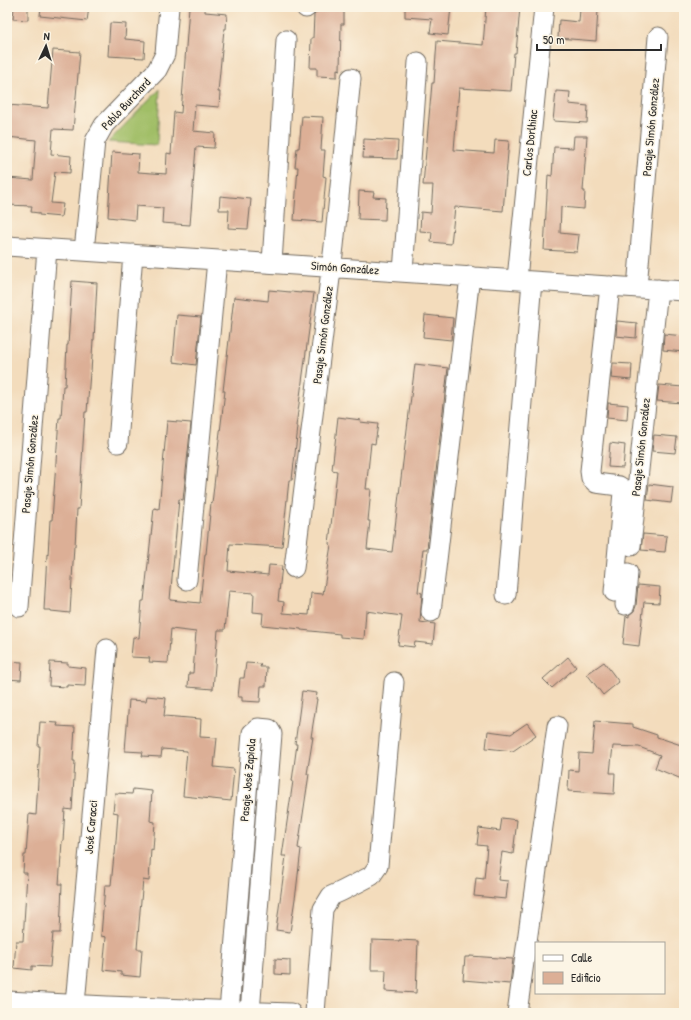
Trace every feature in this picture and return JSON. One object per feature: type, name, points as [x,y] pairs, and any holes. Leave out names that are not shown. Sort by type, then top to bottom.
[{"type":"street","name":"Pablo Burchard","points":[[84,251],[95,141],[104,125],[157,70],[165,54],[169,7]]},
{"type":"street","name":"Carlos Dorlhiac","points":[[524,280],[544,7]]},
{"type":"street","name":"Pasaje Simón González","points":[[637,288],[658,37]]},
{"type":"street","points":[[272,264],[286,40]]},
{"type":"street","points":[[403,272],[418,62]]},
{"type":"street","name":"Pasaje Simón González","points":[[294,568],[332,267],[351,78]]},
{"type":"street","name":"Simón González","points":[[7,246],[684,291]]},
{"type":"street","name":"Pasaje Simón González","points":[[19,607],[47,249]]},
{"type":"street","points":[[118,443],[133,254]]},
{"type":"street","points":[[187,580],[217,260]]},
{"type":"street","points":[[431,612],[470,276]]},
{"type":"street","points":[[506,595],[524,280]]},
{"type":"street","name":"Pasaje Simón González","points":[[610,286],[590,471],[591,478],[596,483],[619,486],[622,488],[623,492],[619,598],[658,289]]},
{"type":"street","name":"José Caracci","points":[[75,1004],[108,649]]},
{"type":"street","points":[[315,1013],[323,909],[331,896],[371,876],[378,866],[394,682]]},
{"type":"street","points":[[517,1013],[557,726]]},
{"type":"street","name":"Pasaje José Zapiola","points":[[229,1011],[252,732],[258,728],[269,729],[272,734],[250,1012]]},
{"type":"street","points":[[7,1001],[35,1008],[75,1004],[106,1009],[291,1013]]},
{"type":"green space","points":[[160,89],[157,145],[108,142]]},
{"type":"building","points":[[14,7],[28,7],[28,20],[13,19]]},
{"type":"building","points":[[41,7],[89,7],[87,21],[40,16]]},
{"type":"building","points":[[189,7],[205,7],[205,12],[227,14],[226,29],[224,29],[218,92],[220,92],[219,107],[195,105],[193,131],[215,133],[214,148],[196,147],[190,225],[162,223],[163,208],[136,206],[135,220],[108,217],[112,152],[139,154],[138,172],[166,174],[167,153],[171,154],[174,112],[181,113]]},
{"type":"building","points":[[317,7],[344,7],[344,24],[341,24],[340,70],[337,69],[337,77],[317,76],[317,68],[310,68],[311,38],[313,38],[314,15]]},
{"type":"building","points":[[405,7],[451,7],[448,35],[430,33],[432,19],[405,17]]},
{"type":"building","points":[[486,7],[520,7],[511,91],[459,88],[454,150],[494,153],[495,140],[509,141],[503,211],[455,207],[451,244],[431,242],[432,232],[420,231],[421,212],[431,213],[433,185],[423,185],[437,41],[483,45]]},
{"type":"building","points":[[580,9],[598,10],[596,41],[558,38],[559,20],[579,22]]},
{"type":"building","points":[[110,23],[126,24],[125,39],[145,41],[144,58],[108,56]]},
{"type":"building","points":[[53,50],[80,52],[73,130],[53,129],[51,154],[71,156],[70,173],[55,172],[51,203],[63,204],[61,217],[39,215],[39,213],[31,212],[32,206],[7,205],[7,178],[33,180],[36,140],[7,137],[7,105],[48,108]]},
{"type":"building","points":[[556,91],[570,92],[569,104],[588,106],[587,123],[553,121]]},
{"type":"building","points":[[302,116],[323,117],[321,150],[325,150],[323,176],[326,177],[322,222],[294,220],[298,167],[295,167],[297,148],[299,148]]},
{"type":"building","points":[[574,136],[587,136],[583,191],[585,191],[584,209],[561,207],[560,233],[579,235],[577,252],[544,250],[548,175],[552,176],[554,147],[573,148]]},
{"type":"building","points":[[364,139],[398,141],[397,159],[363,158]]},
{"type":"building","points":[[359,191],[374,192],[373,197],[386,198],[385,220],[358,219]]},
{"type":"building","points":[[220,196],[251,199],[248,229],[228,228],[229,210],[219,210]]},
{"type":"building","points":[[72,281],[97,283],[94,340],[87,412],[85,412],[79,509],[77,509],[70,613],[44,610],[47,554],[48,555],[50,520],[52,520],[59,418],[61,418],[63,386],[65,386]]},
{"type":"building","points":[[269,290],[314,293],[296,426],[298,427],[292,480],[289,480],[282,547],[230,544],[228,571],[268,575],[269,565],[282,566],[278,601],[284,602],[283,613],[309,615],[311,593],[323,594],[331,545],[329,544],[337,471],[332,470],[338,417],[378,424],[375,444],[371,443],[366,489],[371,489],[367,549],[392,552],[415,364],[448,368],[427,549],[423,549],[418,592],[422,593],[420,622],[435,624],[433,644],[415,642],[414,647],[398,645],[402,616],[366,611],[364,639],[340,637],[340,634],[262,625],[263,613],[253,612],[254,593],[229,591],[225,630],[218,630],[213,689],[188,687],[189,673],[193,673],[196,632],[171,629],[168,663],[149,662],[150,658],[131,657],[133,637],[139,638],[142,601],[144,601],[154,508],[159,509],[167,421],[191,423],[183,500],[179,499],[170,600],[200,603],[225,391],[223,391],[234,297],[268,301]]},
{"type":"building","points":[[177,315],[201,317],[196,365],[173,362]]},
{"type":"building","points":[[425,315],[453,318],[451,340],[423,337]]},
{"type":"building","points":[[617,321],[637,323],[636,338],[616,336]]},
{"type":"building","points":[[664,334],[684,336],[684,352],[663,350]]},
{"type":"building","points":[[613,363],[632,364],[631,380],[611,378]]},
{"type":"building","points":[[659,385],[683,387],[682,403],[657,401]]},
{"type":"building","points":[[608,403],[628,405],[627,420],[607,418]]},
{"type":"building","points":[[654,435],[677,437],[675,453],[652,451]]},
{"type":"building","points":[[610,443],[625,445],[623,468],[608,467]]},
{"type":"building","points":[[649,484],[673,487],[671,503],[647,500]]},
{"type":"building","points":[[643,534],[667,536],[665,552],[641,550]]},
{"type":"building","points":[[638,585],[660,587],[659,603],[644,602],[639,646],[623,644],[626,616],[629,617],[636,606]]},
{"type":"building","points":[[568,657],[576,667],[552,688],[543,679]]},
{"type":"building","points":[[7,661],[22,662],[21,680],[7,679]]},
{"type":"building","points":[[50,662],[68,663],[68,666],[86,668],[85,686],[49,686]]},
{"type":"building","points":[[604,662],[619,682],[603,695],[587,674]]},
{"type":"building","points":[[246,663],[261,664],[260,667],[267,667],[266,686],[261,686],[260,702],[242,701],[242,697],[238,697],[240,678],[244,678]]},
{"type":"building","points":[[302,691],[317,693],[317,699],[307,774],[309,774],[298,848],[301,849],[290,932],[276,930],[286,856],[282,856],[293,781],[297,744],[295,744]]},
{"type":"building","points":[[147,696],[166,698],[164,716],[201,719],[200,737],[217,738],[214,767],[234,769],[231,801],[183,796],[187,751],[162,749],[161,757],[142,756],[143,752],[125,751],[129,700],[146,701]]},
{"type":"building","points":[[595,721],[633,724],[633,727],[684,746],[684,780],[655,768],[660,755],[639,747],[613,746],[610,773],[615,773],[614,794],[568,791],[569,770],[578,771],[579,753],[592,754]]},
{"type":"building","points":[[40,722],[58,723],[57,726],[75,727],[73,761],[75,761],[72,810],[65,809],[62,841],[59,884],[62,884],[60,933],[53,933],[50,967],[32,966],[32,970],[14,968],[16,941],[23,941],[27,873],[23,873],[24,855],[26,855],[29,814],[36,815]]},
{"type":"building","points":[[527,723],[536,735],[513,751],[486,748],[488,731],[511,734]]},
{"type":"building","points":[[133,789],[152,791],[150,821],[155,822],[153,850],[151,849],[149,881],[143,880],[140,911],[137,949],[142,949],[140,977],[121,975],[121,972],[103,970],[106,937],[101,936],[105,885],[111,885],[115,855],[118,813],[113,812],[115,793],[132,794]]},
{"type":"building","points":[[502,818],[517,820],[513,854],[502,852],[498,880],[508,881],[506,899],[474,896],[476,878],[484,879],[487,846],[477,845],[479,828],[500,831]]},
{"type":"building","points":[[372,940],[418,941],[416,993],[385,991],[386,970],[371,970]]},
{"type":"building","points":[[470,956],[513,959],[510,984],[463,980],[465,957]]},
{"type":"building","points":[[275,959],[290,960],[290,975],[275,974]]}]
